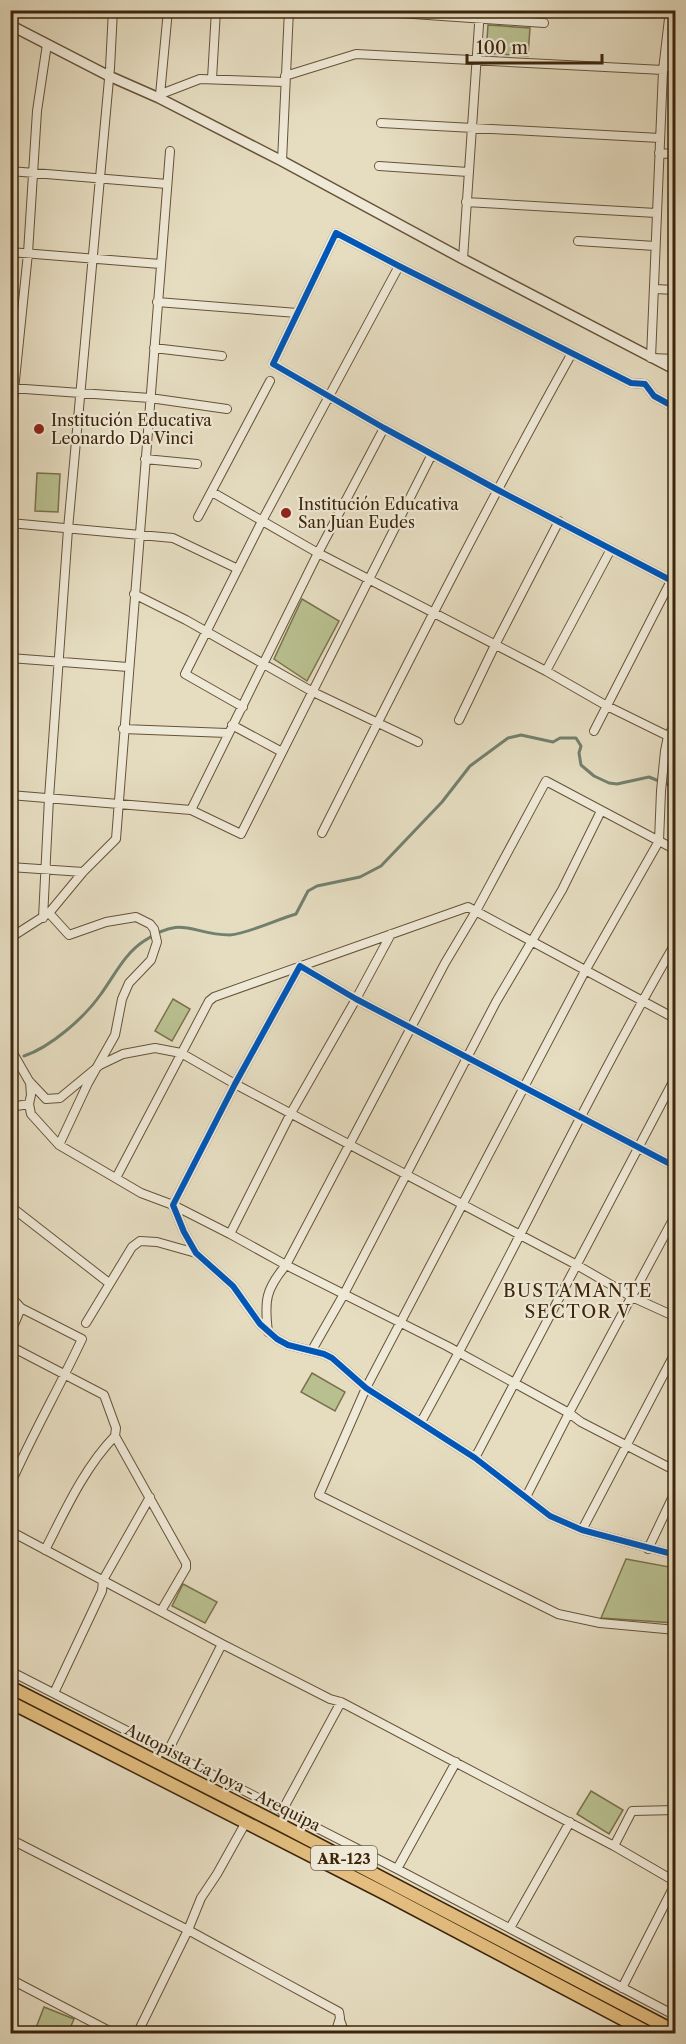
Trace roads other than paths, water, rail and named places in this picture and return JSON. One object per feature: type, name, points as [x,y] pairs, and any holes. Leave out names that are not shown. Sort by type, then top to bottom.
[{"type":"main road","name":"Autopista La Joya - Arequipa","points":[[10,1687],[266,1817],[675,2032]]},
{"type":"main road","name":"Autopista La Joya - Arequipa","points":[[11,1702],[651,2034]]},
{"type":"street","points":[[59,1144],[88,1083],[115,1035],[122,999],[129,983],[151,960],[155,951],[156,934],[150,924],[136,918],[106,922],[69,935],[46,915],[45,869],[49,798],[68,529],[113,10]]},
{"type":"street","points":[[160,96],[168,10]]},
{"type":"street","points":[[212,79],[216,10]]},
{"type":"street","points":[[282,161],[290,10]]},
{"type":"street","points":[[356,10],[479,14],[544,23]]},
{"type":"street","points":[[651,358],[659,153],[670,10]]},
{"type":"street","points":[[463,259],[479,14]]},
{"type":"street","points":[[10,25],[109,76],[160,96],[675,370]]},
{"type":"street","points":[[10,429],[12,388],[28,253],[37,111],[47,44]]},
{"type":"street","points":[[160,96],[200,79],[285,79],[356,54],[675,67]]},
{"type":"street","points":[[381,123],[660,138]]},
{"type":"street","points":[[10,938],[46,915],[83,872],[116,839],[170,151]]},
{"type":"street","points":[[659,153],[675,154]]},
{"type":"street","points":[[379,166],[468,172]]},
{"type":"street","points":[[10,171],[167,184]]},
{"type":"street","points":[[466,202],[656,213]]},
{"type":"street","points":[[673,581],[496,489],[273,364],[336,233],[631,383],[645,384],[654,396],[675,408]]},
{"type":"street","points":[[578,242],[655,246]]},
{"type":"street","points":[[10,252],[160,264]]},
{"type":"street","points":[[243,707],[185,674],[262,520],[399,266]]},
{"type":"street","points":[[654,289],[675,290]]},
{"type":"street","points":[[157,302],[297,313]]},
{"type":"street","points":[[154,348],[222,356]]},
{"type":"street","points":[[322,833],[496,489],[572,352]]},
{"type":"street","points":[[651,358],[675,359]]},
{"type":"street","points":[[198,518],[270,381]]},
{"type":"street","points":[[12,388],[150,398],[227,409]]},
{"type":"street","points":[[191,810],[227,733],[243,707],[262,663],[384,428]]},
{"type":"street","points":[[10,795],[191,810],[241,834],[432,454]]},
{"type":"street","points":[[145,459],[197,464]]},
{"type":"street","points":[[212,492],[318,553],[546,671],[607,706],[672,737]]},
{"type":"street","points":[[459,720],[495,645],[560,521]]},
{"type":"street","points":[[10,523],[174,538],[238,569]]},
{"type":"street","points":[[546,671],[611,549]]},
{"type":"street","points":[[594,731],[673,581],[675,571]]},
{"type":"street","points":[[134,594],[206,631],[313,692],[418,742]]},
{"type":"street","points":[[10,657],[128,667]]},
{"type":"street","points":[[675,723],[661,791],[659,841],[585,971],[366,1388],[319,1495],[558,1614],[600,1623],[675,1630]]},
{"type":"street","points":[[232,725],[282,752]]},
{"type":"street","points":[[123,729],[227,733]]},
{"type":"street","points":[[268,1332],[265,1302],[269,1289],[286,1264],[410,1027],[546,781],[675,850]]},
{"type":"street","points":[[312,1350],[344,1294],[495,1002],[562,890],[601,811]]},
{"type":"street","points":[[10,867],[83,872]]},
{"type":"street","points":[[116,1178],[209,1001],[214,997],[468,907],[675,1019]]},
{"type":"street","points":[[230,1234],[291,1113],[391,934]]},
{"type":"street","points":[[421,1422],[459,1354],[641,1001],[675,942]]},
{"type":"street","points":[[300,966],[356,999],[675,1167]]},
{"type":"street","points":[[300,966],[234,1084],[173,1205],[196,1253],[233,1286],[252,1314],[268,1332],[288,1345],[312,1350],[332,1358],[366,1388],[475,1458],[550,1516],[582,1530],[675,1555]]},
{"type":"street","points":[[10,1048],[29,1081],[46,1099],[60,1098],[100,1065],[123,1054],[164,1048],[181,1053],[234,1084],[575,1264],[632,1297],[675,1317]]},
{"type":"street","points":[[475,1458],[675,1076]]},
{"type":"street","points":[[29,1081],[32,1095],[29,1104],[31,1114],[59,1144],[141,1193],[173,1205],[402,1322],[569,1413],[581,1422],[675,1471]]},
{"type":"street","points":[[10,1107],[29,1104]]},
{"type":"street","points":[[10,1206],[109,1283]]},
{"type":"street","points":[[526,1497],[675,1214]]},
{"type":"street","points":[[86,1323],[132,1247],[140,1241],[157,1242],[196,1253]]},
{"type":"street","points":[[10,1296],[21,1308],[82,1339],[30,1440],[10,1485]]},
{"type":"street","points":[[10,1334],[21,1308]]},
{"type":"street","points":[[10,1346],[104,1395],[116,1428],[115,1436],[87,1472],[45,1550]]},
{"type":"street","points":[[582,1530],[675,1352]]},
{"type":"street","points":[[115,1436],[186,1563],[186,1568],[161,1611]]},
{"type":"street","points":[[648,1548],[675,1490]]},
{"type":"street","points":[[54,1693],[102,1591],[103,1580],[150,1497]]},
{"type":"street","points":[[10,1531],[222,1644],[456,1762],[674,1879],[673,1888],[622,1988]]},
{"type":"street","points":[[168,1750],[222,1644]]},
{"type":"street","points":[[10,1671],[168,1750],[675,2016]]},
{"type":"street","points":[[282,1811],[341,1702]]},
{"type":"street","points":[[397,1869],[456,1762]]},
{"type":"street","points":[[614,1846],[632,1811],[675,1810]]},
{"type":"street","points":[[137,2034],[188,1930],[201,1898],[217,1875],[246,1822]]},
{"type":"street","points":[[510,1928],[570,1822]]},
{"type":"street","points":[[10,1839],[188,1930],[339,2012],[345,2034]]},
{"type":"street","points":[[10,1979],[115,2034]]},
{"type":"street","points":[[335,2034],[340,2018]]},
{"type":"waterway","points":[[24,1056],[45,1046],[77,1021],[94,1003],[131,952],[158,933],[179,927],[230,935],[245,932],[296,914],[308,891],[317,886],[360,877],[381,866],[442,802],[470,766],[508,738],[521,735],[553,742],[560,738],[576,738],[581,746],[579,753],[581,765],[594,776],[617,784],[649,777],[676,788]]},
{"type":"place","name":"Institución Educativa Leonardo Da Vinci","points":[[39,429]]},
{"type":"place","name":"Institución Educativa San Juan Eudes","points":[[286,513]]},
{"type":"district","name":"BUSTAMANTE SECTOR V","points":[[578,1301]]}]
